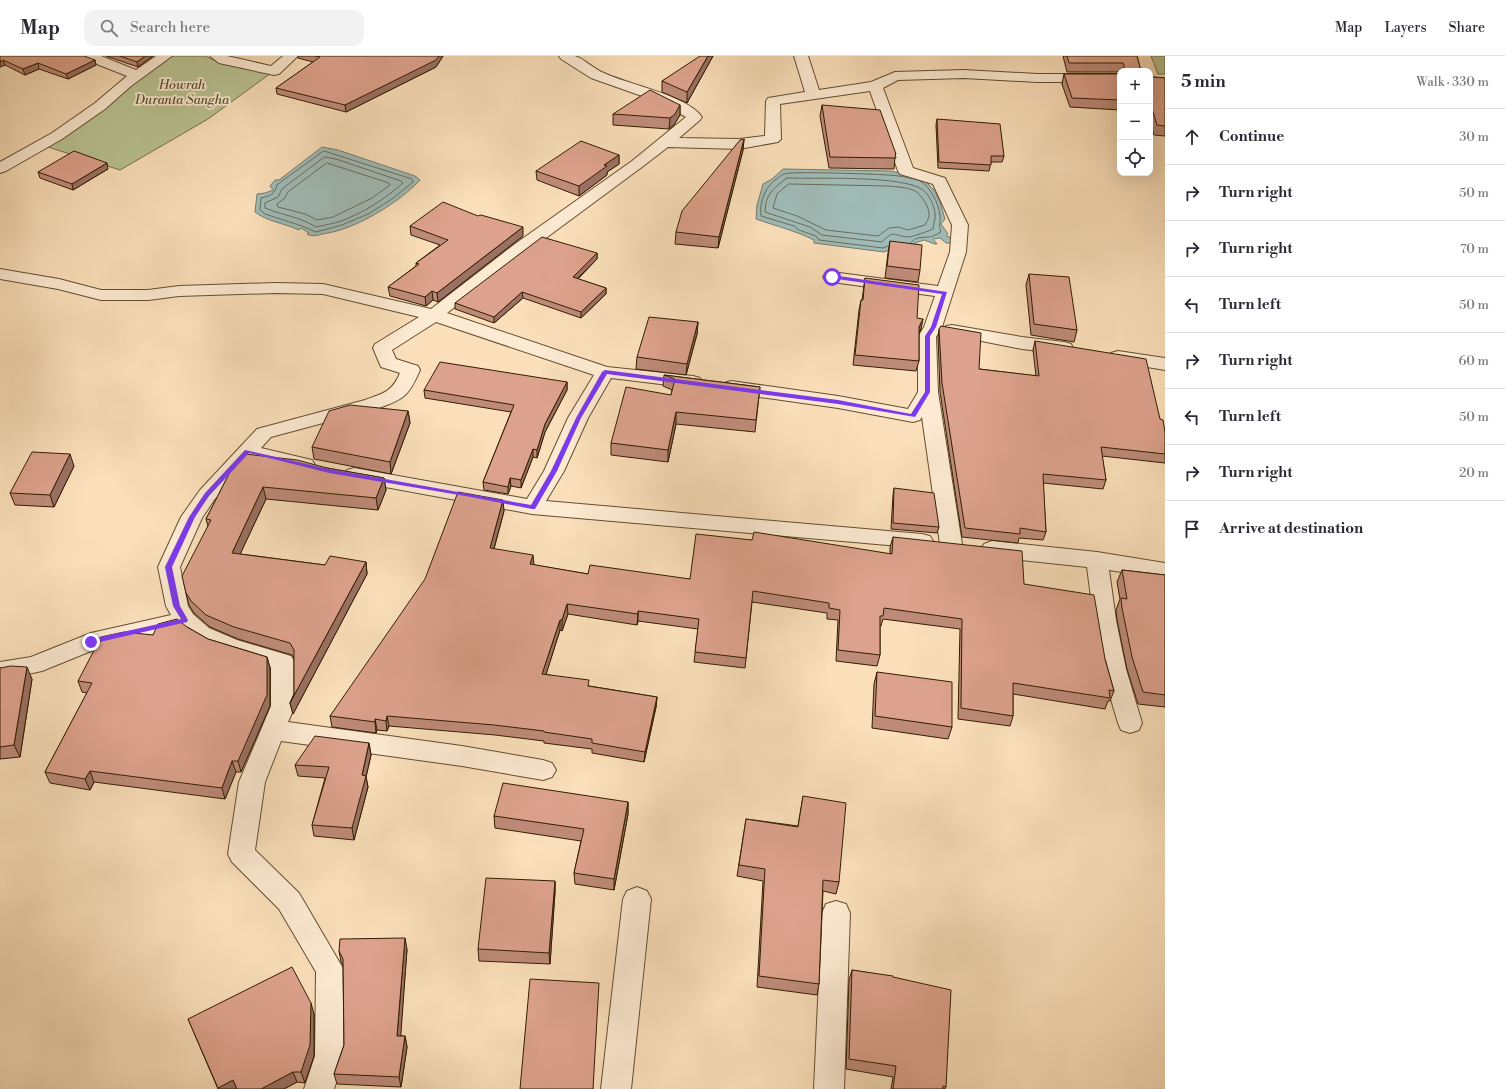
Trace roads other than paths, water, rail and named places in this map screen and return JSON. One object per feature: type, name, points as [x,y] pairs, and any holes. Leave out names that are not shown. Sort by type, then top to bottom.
[{"type":"street","points":[[89,56],[137,75]]},
{"type":"street","points":[[0,168],[57,136],[100,106],[126,83],[165,56]]},
{"type":"street","points":[[217,56],[224,60],[274,71],[291,56]]},
{"type":"street","points":[[319,1089],[330,1056],[330,970],[289,901],[241,854],[252,782],[283,706],[283,662],[230,647],[201,634],[185,620],[177,606],[169,567],[192,517],[207,495],[264,433],[372,404],[389,398],[403,388],[411,370],[388,363],[382,348],[434,314],[533,239],[637,164],[695,117],[690,112],[654,96],[600,77],[566,56]]},
{"type":"street","points":[[801,56],[813,95]]},
{"type":"street","points":[[664,142],[739,144],[773,139],[773,101],[875,86],[895,76],[964,74],[1037,78],[1117,78]]},
{"type":"street","points":[[875,86],[906,171],[939,181],[960,225],[958,252],[933,327],[927,336],[928,392],[950,544]]},
{"type":"street","points":[[0,274],[59,284],[101,295],[148,295],[179,291],[276,288],[323,289],[434,314],[605,372],[838,402],[913,416],[928,392]]},
{"type":"street","points":[[832,277],[945,292]]},
{"type":"street","points":[[933,327],[1022,343],[1079,350]]},
{"type":"street","points":[[1102,354],[1165,364]]},
{"type":"street","points":[[532,507],[554,471],[578,418],[605,372]]},
{"type":"street","points":[[247,451],[329,470],[532,507],[950,544],[1097,560],[1165,571]]},
{"type":"street","points":[[1097,560],[1105,620],[1114,669],[1130,723]]},
{"type":"street","points":[[0,671],[34,665],[91,642],[185,620]]},
{"type":"street","points":[[273,730],[462,756],[543,770]]},
{"type":"street","points":[[616,1089],[637,899]]},
{"type":"street","points":[[829,1089],[836,913]]},
{"type":"water","points":[[322,147],[338,150],[415,176],[420,180],[390,205],[365,220],[339,230],[312,236],[307,234],[309,233],[301,228],[299,230],[271,220],[255,212],[257,194],[273,190],[270,186],[275,180],[279,180]]},
{"type":"water","points":[[783,169],[890,171],[922,178],[934,190],[940,202],[945,219],[941,224],[948,234],[946,236],[952,238],[952,243],[946,243],[940,238],[933,239],[937,244],[924,240],[915,243],[917,245],[906,245],[893,242],[892,249],[884,252],[814,243],[814,240],[793,231],[756,219],[757,205],[763,184],[772,179]]},
{"type":"park label","name":"Howrah Duranta Sangha","points":[[182,92]]}]
